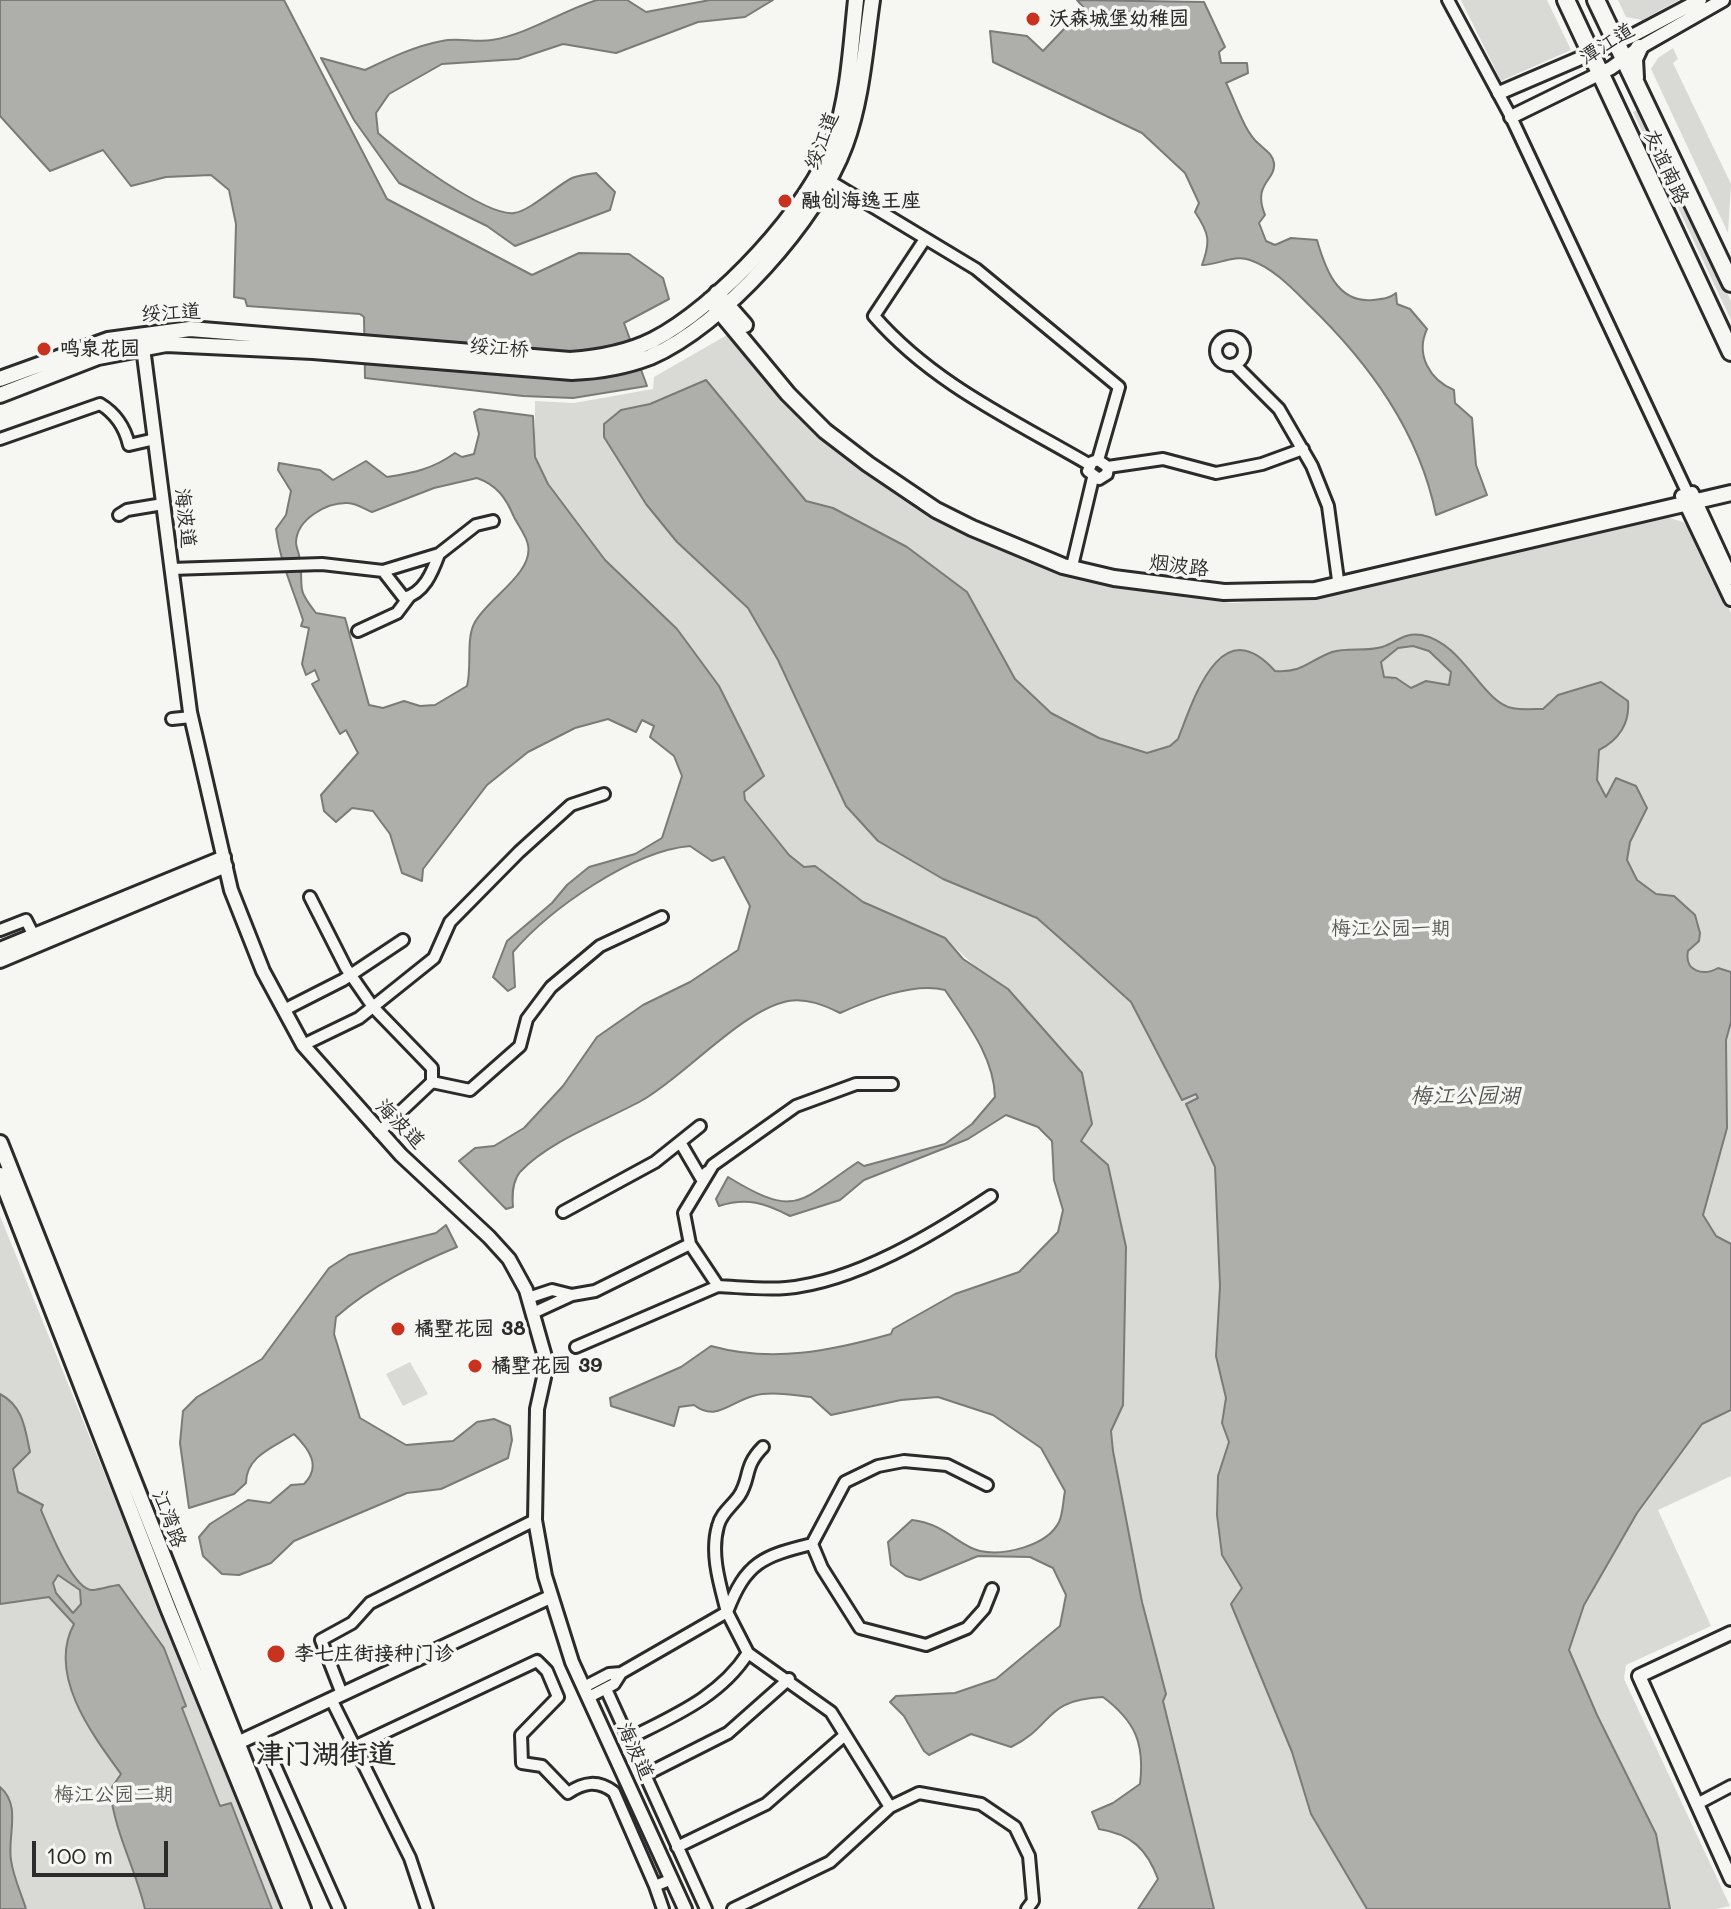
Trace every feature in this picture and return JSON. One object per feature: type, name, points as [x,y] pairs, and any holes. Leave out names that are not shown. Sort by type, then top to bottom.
[{"type":"main road","name":"绥江道","points":[[718,302],[783,225],[826,160],[842,109],[856,0]]},
{"type":"main road","name":"绥江道","points":[[641,352],[718,302],[796,231],[830,181],[856,111],[872,0]]},
{"type":"main road","name":"友谊南路","points":[[1566,0],[1590,53],[1620,54]]},
{"type":"main road","name":"友谊南路","points":[[1596,0],[1620,54],[1634,66],[1636,83],[1731,283]]},
{"type":"main road","name":"友谊南路","points":[[1620,54],[1610,95],[1731,352]]},
{"type":"main road","name":"烟波路","points":[[718,302],[788,394],[825,431],[868,464],[936,510],[972,528],[1063,566],[1114,578],[1224,592],[1315,590],[1731,484]]},
{"type":"main road","name":"烟波路","points":[[718,302],[831,425],[902,482],[958,515],[1073,562],[1148,578],[1237,588],[1281,588],[1338,580],[1689,497],[1731,493]]},
{"type":"main road","name":"绥江道","points":[[0,379],[75,349],[142,340],[190,329],[351,348]]},
{"type":"main road","name":"绥江道","points":[[0,395],[142,340]]},
{"type":"main road","name":"绥江桥","points":[[351,348],[570,360],[641,352]]},
{"type":"main road","name":"江湾路","points":[[0,1143],[291,1909]]},
{"type":"main road","name":"江湾路","points":[[0,1175],[231,1746],[303,1909]]},
{"type":"street","points":[[1448,0],[1511,117],[1689,497],[1731,578]]},
{"type":"street","name":"潭江道","points":[[1499,93],[1590,53],[1620,54],[1700,0]]},
{"type":"street","name":"潭江道","points":[[1511,117],[1620,54],[1723,0]]},
{"type":"street","points":[[830,181],[976,269],[1119,387],[1094,462],[1088,471],[1093,478],[1073,562]]},
{"type":"street","points":[[925,239],[874,316],[901,347],[1003,419],[1108,467],[1163,459],[1216,473],[1262,464],[1303,449]]},
{"type":"street","name":"海波道","points":[[142,340],[191,717],[231,890],[263,971],[303,1045],[379,1132],[509,1259],[528,1298],[547,1364],[537,1409],[535,1520],[550,1597],[586,1692],[685,1909]]},
{"type":"street","points":[[1234,364],[1279,409],[1303,449],[1328,506],[1338,580]]},
{"type":"street","points":[[0,439],[100,404],[109,409],[126,433],[129,445],[155,439]]},
{"type":"street","points":[[1093,478],[1105,477],[1108,467]]},
{"type":"street","points":[[1689,497],[1731,599]]},
{"type":"street","points":[[119,515],[127,510],[163,504]]},
{"type":"street","points":[[171,569],[311,564],[383,571],[439,554],[476,525],[493,521]]},
{"type":"street","points":[[383,571],[393,589],[404,598],[416,595],[429,578],[439,554]]},
{"type":"street","points":[[358,631],[397,613],[409,597]]},
{"type":"street","points":[[172,719],[191,717]]},
{"type":"street","points":[[303,1045],[359,1018],[434,958],[450,922],[530,843],[571,805],[604,794]]},
{"type":"street","points":[[0,961],[36,940],[225,861]]},
{"type":"street","points":[[310,897],[351,976],[373,1007],[432,1068],[432,1082],[379,1132]]},
{"type":"street","points":[[432,1082],[470,1090],[520,1046],[527,1019],[551,987],[600,946],[662,917]]},
{"type":"street","points":[[0,930],[26,920],[36,940]]},
{"type":"street","points":[[0,949],[36,940]]},
{"type":"street","points":[[284,1010],[351,976],[403,940]]},
{"type":"street","points":[[680,1142],[701,1178],[713,1165],[796,1106],[856,1084],[892,1084]]},
{"type":"street","points":[[563,1212],[655,1162],[700,1126]]},
{"type":"street","points":[[713,1165],[684,1213],[690,1244],[718,1286]]},
{"type":"street","points":[[576,1347],[718,1286],[787,1288],[839,1275],[885,1257],[950,1224],[991,1196]]},
{"type":"street","points":[[533,1313],[572,1295],[595,1291],[690,1244]]},
{"type":"street","points":[[528,1298],[552,1290],[572,1295]]},
{"type":"street","points":[[763,1447],[750,1460],[741,1495],[726,1510],[717,1526],[715,1567],[727,1612],[748,1653],[789,1679],[831,1712],[890,1807]]},
{"type":"street","points":[[586,1692],[606,1689],[621,1673],[727,1612],[737,1585],[769,1555],[812,1544],[845,1482],[878,1466],[904,1461],[947,1465],[987,1485]]},
{"type":"street","points":[[427,1909],[410,1858],[354,1747],[336,1697],[321,1640],[352,1623],[370,1603],[535,1520]]},
{"type":"street","points":[[812,1544],[822,1568],[860,1628],[926,1645],[967,1628],[984,1609],[992,1589]]},
{"type":"street","points":[[231,1746],[550,1597]]},
{"type":"street","points":[[1731,1633],[1639,1676],[1731,1879]]},
{"type":"street","points":[[628,1739],[694,1706],[735,1674],[748,1653]]},
{"type":"street","points":[[354,1747],[537,1661],[547,1671],[558,1697],[521,1735],[522,1763],[542,1766],[568,1793],[583,1783],[604,1784],[614,1792],[663,1909]]},
{"type":"street","points":[[586,1692],[609,1674],[621,1673]]},
{"type":"street","points":[[645,1775],[728,1733],[789,1679]]},
{"type":"street","points":[[606,1689],[706,1909]]},
{"type":"street","points":[[260,1732],[339,1909]]},
{"type":"street","points":[[677,1847],[766,1804],[845,1735]]},
{"type":"street","points":[[1697,1804],[1731,1786]]},
{"type":"street","points":[[733,1909],[756,1904],[830,1862],[890,1807],[919,1793],[981,1804],[1015,1827],[1029,1856],[1033,1901],[1027,1909]]},
{"type":"street","points":[[655,1886],[672,1879]]},
{"type":"green space","points":[[1461,0],[1547,0],[1571,50],[1501,81]]},
{"type":"green space","points":[[1618,0],[1679,0],[1642,20],[1626,17]]},
{"type":"green space","points":[[1673,48],[1678,59],[1673,63],[1731,184],[1728,233],[1651,69],[1658,58]]},
{"type":"green space","points":[[1640,108],[1731,301],[1731,320],[1633,112]]},
{"type":"green space","name":"梅江公园湖","points":[[727,335],[734,337],[867,472],[966,534],[1052,567],[1145,591],[1232,603],[1306,599],[1663,516],[1683,522],[1695,535],[1731,613],[1731,1476],[1658,1510],[1711,1626],[1626,1665],[1624,1679],[1730,1906],[1716,1909],[1214,1909],[1163,1701],[1166,1694],[1142,1602],[1113,1451],[1111,1431],[1123,1405],[1126,1247],[1108,1165],[1081,1141],[978,969],[945,938],[863,902],[789,855],[745,800],[744,792],[764,776],[719,686],[677,629],[605,560],[548,484],[535,457],[535,401],[574,403],[653,389],[654,377]]},
{"type":"green space","name":"梅江公园二期","points":[[0,1216],[281,1909],[0,1909]]},
{"type":"green space","points":[[410,1362],[428,1394],[403,1406],[386,1374]]},
{"type":"water","points":[[0,0],[284,0],[387,199],[532,275],[579,253],[629,254],[663,278],[669,299],[624,323],[647,386],[573,398],[523,396],[365,378],[364,317],[360,314],[247,306],[245,299],[234,297],[236,224],[229,190],[211,175],[166,177],[131,186],[103,150],[50,171],[0,116]]},
{"type":"water","points":[[597,0],[627,0],[646,12],[710,0],[773,0],[745,17],[698,22],[616,53],[563,44],[518,59],[442,64],[389,94],[376,113],[378,133],[424,168],[484,205],[514,213],[572,178],[596,173],[615,192],[610,210],[515,246],[487,226],[399,183],[354,120],[321,58],[365,70],[432,43],[506,37]]},
{"type":"water","points":[[1077,0],[1204,2],[1225,47],[1219,52],[1221,63],[1247,63],[1248,73],[1226,83],[1249,132],[1270,154],[1274,163],[1261,196],[1265,215],[1259,223],[1266,241],[1275,245],[1291,238],[1317,240],[1324,262],[1341,290],[1350,296],[1372,300],[1396,293],[1397,304],[1410,309],[1427,329],[1423,348],[1427,366],[1438,380],[1454,390],[1455,403],[1472,418],[1476,465],[1487,495],[1436,515],[1428,484],[1404,427],[1371,375],[1330,327],[1288,285],[1258,263],[1238,258],[1202,265],[1207,237],[1195,212],[1199,203],[1185,173],[1142,133],[993,62],[990,31],[1027,36],[1043,51],[1084,8]]},
{"type":"water","name":"梅江公园湖","points":[[706,380],[806,501],[833,508],[907,547],[967,592],[1015,679],[1051,713],[1099,738],[1147,753],[1170,746],[1178,739],[1201,683],[1225,655],[1239,650],[1256,655],[1275,671],[1285,671],[1299,668],[1332,652],[1376,648],[1416,634],[1436,640],[1449,649],[1491,695],[1512,708],[1543,709],[1558,695],[1601,682],[1628,701],[1622,730],[1599,750],[1597,780],[1606,797],[1616,778],[1636,786],[1647,808],[1630,842],[1627,860],[1637,880],[1656,894],[1674,896],[1695,915],[1700,933],[1699,941],[1688,951],[1692,968],[1701,972],[1718,968],[1731,972],[1731,1022],[1726,1040],[1727,1128],[1703,1215],[1716,1236],[1731,1244],[1731,1410],[1702,1424],[1637,1513],[1584,1605],[1569,1650],[1597,1715],[1656,1834],[1670,1909],[1367,1909],[1311,1814],[1292,1752],[1231,1604],[1242,1588],[1222,1555],[1217,1515],[1218,1476],[1229,1442],[1222,1423],[1226,1398],[1216,1356],[1220,1286],[1215,1167],[1186,1104],[1198,1098],[1196,1094],[1182,1100],[1131,1002],[1037,918],[943,879],[878,841],[846,806],[778,660],[748,608],[677,542],[646,504],[604,437],[604,424],[621,410],[650,404]],"holes":[[[1413,646],[1429,651],[1451,672],[1449,685],[1426,681],[1411,688],[1396,678],[1384,677],[1381,662],[1398,648]]]},
{"type":"water","points":[[479,409],[533,416],[535,457],[548,484],[605,560],[677,629],[719,686],[764,776],[744,792],[745,800],[789,855],[804,867],[815,866],[863,902],[945,938],[963,959],[1008,989],[1082,1073],[1092,1124],[1081,1141],[1108,1165],[1126,1247],[1123,1405],[1111,1431],[1113,1451],[1142,1602],[1166,1694],[1163,1701],[1214,1909],[1138,1909],[1158,1879],[1154,1868],[1143,1851],[1129,1839],[1099,1829],[1092,1812],[1113,1803],[1140,1784],[1141,1756],[1135,1734],[1123,1715],[1103,1697],[1069,1703],[1011,1747],[971,1734],[929,1755],[904,1716],[890,1702],[896,1696],[955,1693],[996,1679],[1060,1626],[1066,1595],[1053,1568],[1030,1557],[978,1556],[920,1580],[906,1576],[891,1565],[888,1542],[912,1520],[943,1530],[980,1551],[1012,1550],[1045,1537],[1059,1522],[1065,1491],[1041,1448],[993,1415],[938,1397],[901,1400],[831,1415],[811,1397],[760,1395],[716,1411],[709,1412],[694,1405],[679,1407],[674,1426],[611,1406],[610,1398],[681,1367],[711,1346],[756,1354],[801,1353],[891,1334],[893,1329],[955,1294],[1019,1272],[1058,1232],[1063,1210],[1054,1180],[1052,1141],[1038,1127],[1006,1115],[968,1139],[864,1180],[840,1200],[790,1216],[756,1203],[738,1202],[719,1206],[716,1199],[728,1177],[769,1198],[796,1200],[809,1195],[858,1162],[864,1166],[945,1144],[972,1124],[995,1097],[993,1082],[985,1054],[945,990],[905,990],[840,1013],[802,1000],[770,1007],[733,1030],[641,1101],[561,1141],[532,1161],[515,1180],[513,1207],[506,1209],[459,1161],[475,1148],[494,1146],[524,1128],[563,1086],[597,1037],[643,1005],[690,982],[738,950],[750,906],[724,857],[712,861],[690,846],[667,850],[618,870],[570,901],[529,935],[513,952],[515,987],[508,991],[493,977],[507,941],[552,903],[567,885],[589,867],[635,854],[662,838],[682,776],[674,756],[650,737],[654,726],[642,720],[636,732],[608,719],[575,728],[528,752],[487,785],[423,869],[422,881],[402,873],[390,834],[373,811],[352,808],[336,822],[324,811],[321,795],[358,753],[346,730],[340,734],[312,684],[319,680],[315,670],[306,675],[302,664],[309,628],[301,626],[303,620],[278,541],[276,529],[286,515],[291,491],[278,470],[279,463],[320,470],[333,480],[366,461],[387,477],[414,472],[431,467],[455,453],[462,457],[474,454],[479,434],[474,412]],"holes":[[[477,478],[495,488],[508,504],[526,538],[528,556],[524,566],[474,624],[470,638],[467,686],[435,705],[420,706],[404,701],[383,708],[369,705],[345,618],[316,613],[303,592],[296,544],[302,526],[307,519],[331,505],[351,503],[372,512],[434,488]]]},
{"type":"water","points":[[446,1225],[457,1247],[378,1286],[336,1317],[334,1334],[360,1418],[406,1445],[453,1441],[477,1422],[494,1419],[510,1426],[512,1440],[508,1458],[441,1489],[407,1493],[294,1541],[271,1563],[239,1575],[222,1574],[203,1556],[199,1537],[210,1524],[248,1500],[270,1503],[291,1485],[304,1484],[313,1464],[294,1434],[256,1459],[247,1474],[246,1483],[234,1494],[189,1508],[180,1443],[183,1411],[197,1397],[262,1359],[329,1268],[349,1255],[436,1233]]},
{"type":"water","points":[[0,1394],[18,1411],[30,1452],[13,1469],[18,1492],[43,1505],[41,1510],[55,1543],[77,1580],[85,1588],[93,1590],[119,1585],[164,1648],[186,1706],[182,1708],[220,1806],[231,1803],[272,1909],[145,1909],[121,1836],[110,1790],[121,1774],[86,1722],[69,1683],[67,1643],[74,1624],[49,1597],[0,1604]],"holes":[[[58,1575],[80,1590],[81,1604],[73,1613],[56,1593],[53,1583]]]},
{"type":"water","points":[[0,1787],[7,1795],[12,1812],[11,1860],[26,1909],[0,1909]]},
{"type":"place","name":"沃森城堡幼稚园","points":[[1033,19]]},
{"type":"place","name":"融创海逸王座","points":[[785,201]]},
{"type":"place","name":"鸣泉花园","points":[[44,349]]},
{"type":"place","name":"橘墅花园 38","points":[[398,1329]]},
{"type":"place","name":"橘墅花园 39","points":[[475,1366]]},
{"type":"place","name":"李七庄街接种门诊","points":[[276,1654]]},
{"type":"district","name":"津门湖街道","points":[[326,1754]]},
{"type":"park label","name":"梅江公园一期","points":[[1391,929]]}]
